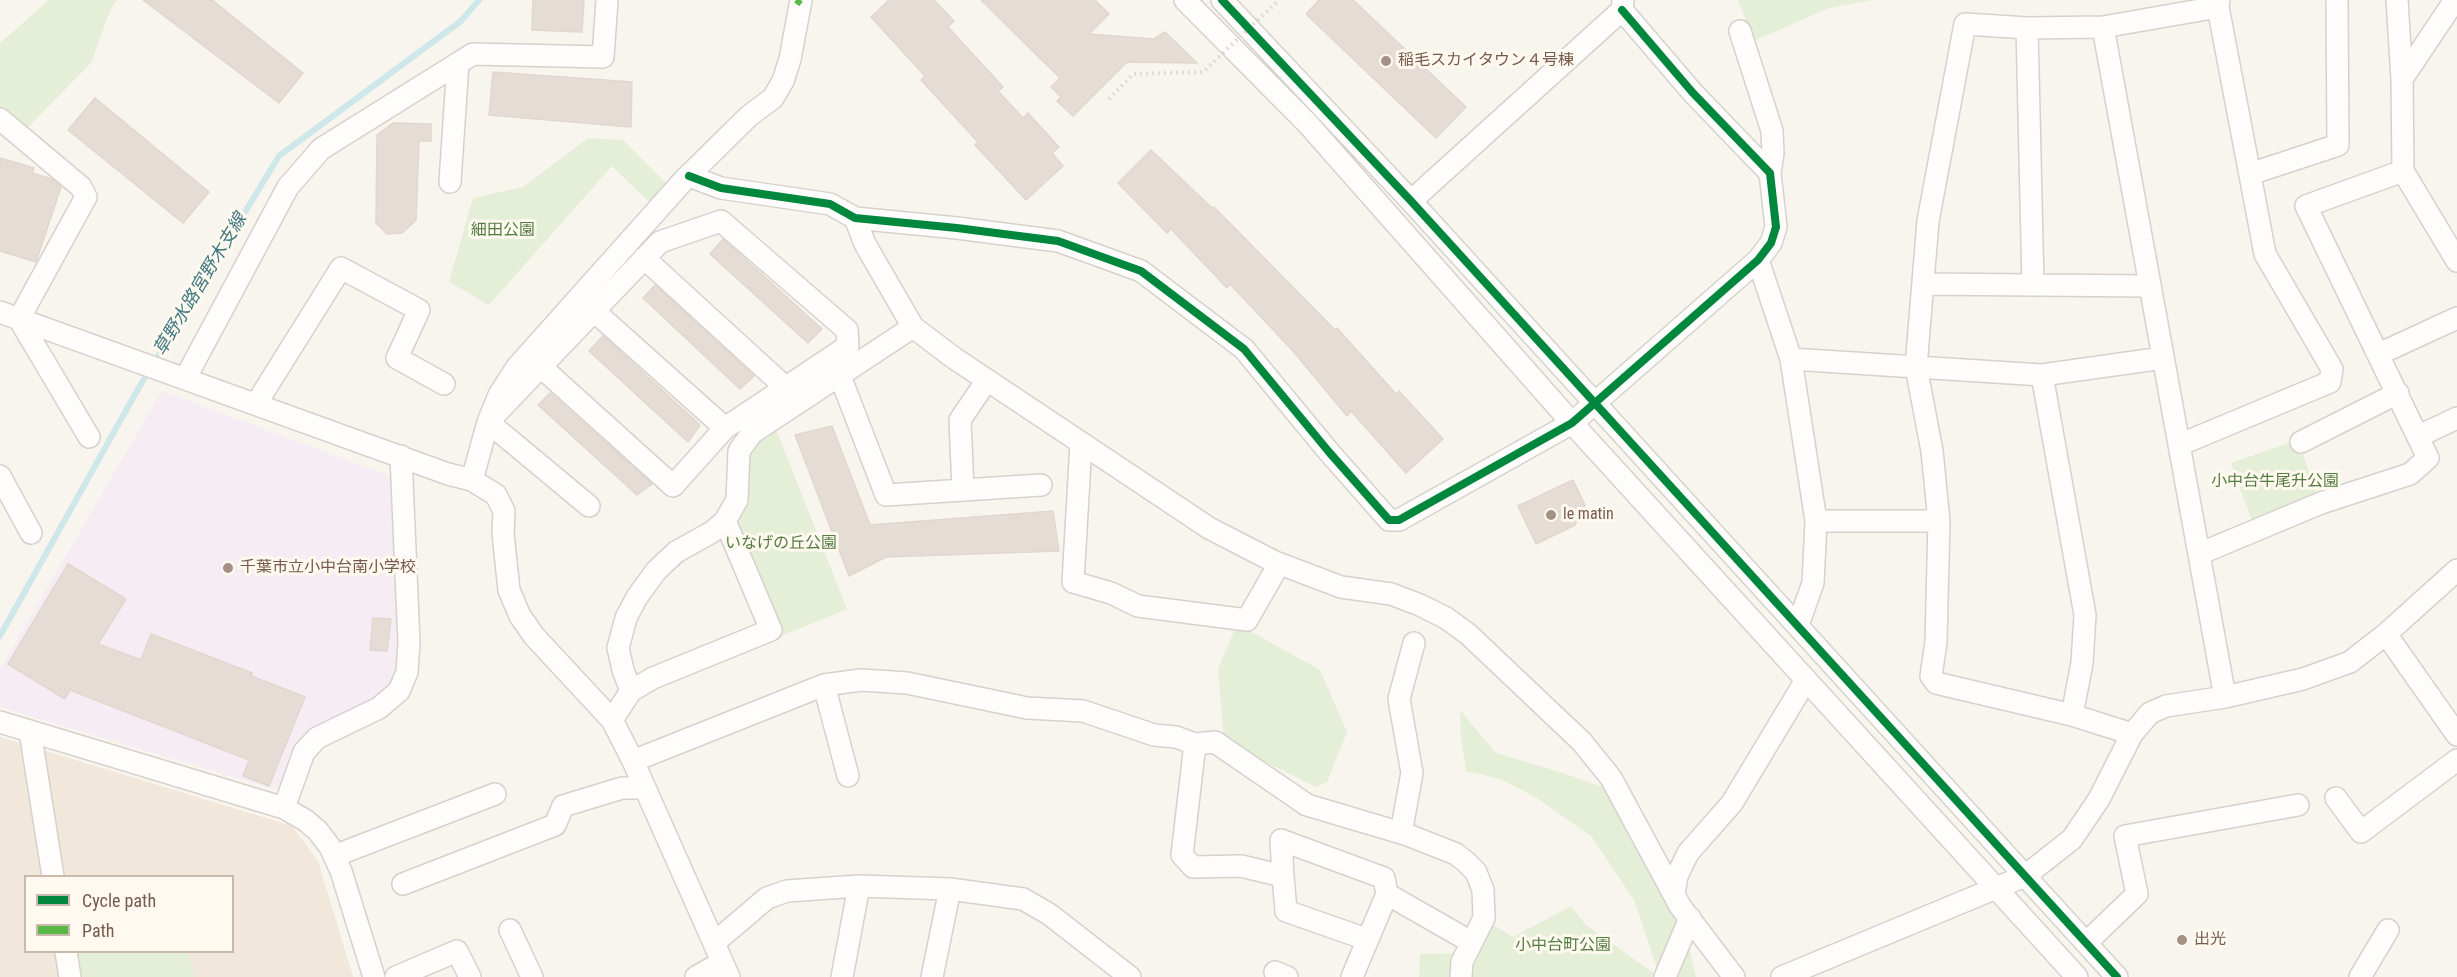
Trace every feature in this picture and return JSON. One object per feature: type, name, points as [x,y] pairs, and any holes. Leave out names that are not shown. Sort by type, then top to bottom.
[{"type":"street","points":[[185,379],[288,187],[321,148],[473,54],[603,57],[606,0]]},
{"type":"street","points":[[472,480],[488,422],[499,395],[517,367],[688,176],[749,116],[773,98],[783,81],[790,59],[801,0]]},
{"type":"street","points":[[1185,0],[1307,123],[1572,423],[2077,977]]},
{"type":"street","points":[[1222,0],[1411,201],[2117,977]]},
{"type":"street","points":[[2250,174],[2338,145],[2337,0]]},
{"type":"street","points":[[2397,0],[2402,79],[2403,171],[2457,261]]},
{"type":"street","points":[[2402,79],[2455,0]]},
{"type":"street","points":[[2132,734],[2072,715],[1936,683],[1931,676],[1936,632],[1939,521],[1932,451],[1916,367],[1928,221],[1965,24],[2027,28],[2103,27],[2218,4],[2265,254],[2332,369],[2331,382],[2179,445]]},
{"type":"street","points":[[1411,201],[1623,5],[1693,93],[1770,173]]},
{"type":"street","points":[[2103,27],[2225,697]]},
{"type":"street","points":[[2027,28],[2033,285]]},
{"type":"street","points":[[688,176],[721,188],[830,204],[855,218],[1058,241],[1141,271],[1244,349],[1389,520],[1399,520],[1572,423],[1758,260],[1771,243],[1776,227],[1770,173],[1773,153],[1772,131],[1740,31]]},
{"type":"street","points":[[450,182],[458,63]]},
{"type":"street","points":[[0,119],[81,187],[86,197],[10,315]]},
{"type":"street","points":[[2199,554],[2321,503],[2410,474],[2428,458],[2306,206],[2403,171]]},
{"type":"street","points":[[855,218],[865,244],[913,327],[987,380],[1209,528],[1279,564],[1341,586],[1391,594],[1420,605],[1446,618],[1468,634],[1582,742],[1611,778],[1674,894],[1734,977]]},
{"type":"street","points":[[488,422],[660,242],[721,221],[847,330],[848,346],[724,428],[673,486],[541,367]]},
{"type":"street","points":[[644,258],[785,387]]},
{"type":"street","points":[[1758,260],[1791,359],[1816,521],[1813,583],[1798,625]]},
{"type":"street","points":[[256,404],[341,268],[419,310],[397,358],[444,384]]},
{"type":"street","points":[[1923,284],[2150,286]]},
{"type":"street","points":[[594,311],[724,428]]},
{"type":"street","points":[[10,315],[472,480],[496,495],[504,511],[503,534],[509,590],[520,616],[534,636],[612,720],[633,761],[722,961]]},
{"type":"street","points":[[10,315],[89,437]]},
{"type":"street","points":[[2379,354],[2457,318]]},
{"type":"street","points":[[631,691],[618,648],[626,618],[637,597],[656,571],[676,552],[712,532],[725,521],[737,501],[739,451],[752,433],[913,327]]},
{"type":"street","points":[[1791,359],[2042,375],[2163,358]]},
{"type":"street","points":[[2042,375],[2085,615],[2082,663],[2072,715]]},
{"type":"street","points":[[840,376],[885,495],[1041,485]]},
{"type":"street","points":[[963,490],[960,420],[987,380]]},
{"type":"street","points":[[2301,442],[2398,393]]},
{"type":"street","points":[[2419,436],[2457,418]]},
{"type":"street","points":[[488,422],[589,506]]},
{"type":"street","points":[[1081,443],[1073,582],[1111,593],[1138,606],[1247,620],[1279,564]]},
{"type":"street","points":[[284,808],[304,752],[318,738],[379,708],[399,690],[407,672],[409,643],[402,456]]},
{"type":"street","points":[[0,476],[31,533]]},
{"type":"street","points":[[612,720],[631,691],[653,678],[771,630],[725,521]]},
{"type":"street","points":[[1816,521],[1939,521]]},
{"type":"street","points":[[1782,977],[2025,876],[2072,839],[2098,799],[2132,734],[2150,713],[2166,706],[2225,697],[2303,679],[2350,662],[2386,634],[2457,570]]},
{"type":"street","points":[[2386,634],[2457,735]]},
{"type":"street","points":[[1401,833],[1412,773],[1399,699],[1414,643]]},
{"type":"street","points":[[633,761],[824,685],[861,680],[907,682],[1027,708],[1083,711],[1154,735],[1176,737],[1195,744],[1215,742],[1307,805],[1401,833],[1456,854],[1476,872],[1483,890],[1484,918],[1462,962],[1461,977]]},
{"type":"street","points":[[1674,894],[1677,876],[1688,853],[1732,803],[1806,680]]},
{"type":"street","points":[[824,685],[848,776]]},
{"type":"street","points":[[0,722],[284,808],[305,820],[318,831],[341,871],[374,977]]},
{"type":"street","points":[[30,731],[53,875]]},
{"type":"street","points":[[1195,744],[1182,855],[1193,867],[1241,866],[1284,876]]},
{"type":"street","points":[[2336,798],[2361,832],[2457,760]]},
{"type":"street","points":[[403,884],[555,825],[563,806],[622,788],[645,788]]},
{"type":"street","points":[[334,856],[495,794]]},
{"type":"street","points":[[2086,943],[2137,894],[2125,836],[2298,805]]},
{"type":"street","points":[[1352,977],[1366,939],[1387,894],[1384,878],[1281,840],[1286,912],[1366,939]]},
{"type":"street","points":[[842,977],[859,886]]},
{"type":"street","points":[[696,977],[722,961],[767,898],[788,891],[859,886],[950,890],[1023,900],[1049,914],[1130,977]]},
{"type":"street","points":[[932,977],[950,890]]},
{"type":"street","points":[[1387,894],[1471,942]]},
{"type":"street","points":[[1665,977],[1690,918]]},
{"type":"street","points":[[510,930],[531,977]]},
{"type":"street","points":[[2360,977],[2388,930]]},
{"type":"street","points":[[396,977],[457,951],[470,977]]},
{"type":"street","points":[[66,953],[70,977]]},
{"type":"path","points":[[1110,99],[1133,74],[1203,72],[1279,0]]},
{"type":"shaded area","name":"千葉市立小中台南小学校","points":[[162,391],[387,475],[392,481],[399,665],[387,688],[274,789],[0,707],[0,669]]},
{"type":"shaded area","points":[[0,737],[292,826],[318,861],[353,977],[0,977]]},
{"type":"green space","points":[[49,0],[117,0],[110,11],[91,63],[28,127],[7,109],[0,108],[0,43]]},
{"type":"green space","points":[[1738,0],[1872,0],[1829,8],[1754,41]]},
{"type":"green space","name":"細田公園","points":[[588,138],[623,140],[669,186],[652,205],[612,166],[489,305],[449,282],[473,198],[523,187]]},
{"type":"green space","name":"いなげの丘公園","points":[[776,429],[847,609],[779,637],[731,522],[753,444]]},
{"type":"green space","name":"小中台牛尾升公園","points":[[2298,440],[2319,501],[2253,524],[2231,463]]},
{"type":"green space","points":[[1237,624],[1320,670],[1347,732],[1327,782],[1316,787],[1224,741],[1218,669]]},
{"type":"green space","points":[[1460,710],[1496,753],[1605,788],[1683,922],[1696,977],[1660,977],[1634,900],[1592,837],[1537,798],[1501,779],[1466,771]]},
{"type":"green space","name":"小中台町公園","points":[[1571,906],[1585,924],[1656,977],[1419,977],[1420,954],[1472,953],[1491,923],[1513,937]]},
{"type":"green space","points":[[72,953],[188,953],[195,977],[77,977]]},
{"type":"building","points":[[143,0],[212,0],[303,73],[279,103]]},
{"type":"building","points":[[533,0],[584,0],[582,32],[532,30]]},
{"type":"building","points":[[889,0],[934,0],[954,21],[948,27],[1003,87],[998,91],[1023,118],[1028,113],[1059,147],[1052,153],[1063,166],[1026,200],[975,145],[978,142],[921,80],[925,76],[871,17]]},
{"type":"building","points":[[981,0],[1095,0],[1109,14],[1089,34],[1154,39],[1165,32],[1197,63],[1127,62],[1073,116],[1057,101],[1061,97],[1051,87],[1060,78]]},
{"type":"building","name":"稲毛スカイタウン４号棟","points":[[1319,0],[1353,0],[1466,107],[1436,138],[1306,14]]},
{"type":"building","points":[[493,72],[632,82],[631,127],[489,115]]},
{"type":"building","points":[[95,98],[209,192],[183,223],[68,130]]},
{"type":"building","points":[[393,123],[431,124],[431,141],[419,141],[416,220],[402,233],[387,234],[376,223],[377,135]]},
{"type":"building","points":[[1151,150],[1213,209],[1214,207],[1335,330],[1337,328],[1396,394],[1399,391],[1443,439],[1406,473],[1351,411],[1347,416],[1293,351],[1230,284],[1227,288],[1171,229],[1167,233],[1118,183]]},
{"type":"building","points":[[0,158],[34,168],[32,173],[52,179],[61,187],[36,262],[0,251]]},
{"type":"building","points":[[723,239],[822,329],[808,343],[710,254]]},
{"type":"building","points":[[655,285],[754,376],[740,389],[643,298]]},
{"type":"building","points":[[603,336],[700,425],[688,442],[589,351]]},
{"type":"building","points":[[550,393],[652,484],[637,495],[538,405]]},
{"type":"building","points":[[832,426],[870,525],[1053,511],[1059,551],[886,557],[849,576],[795,435]]},
{"type":"building","name":"le matin","points":[[1573,480],[1585,505],[1575,525],[1536,544],[1518,506]]},
{"type":"building","points":[[68,564],[126,599],[98,644],[141,660],[151,634],[252,673],[251,676],[305,697],[269,786],[243,776],[249,760],[70,690],[65,699],[8,664]]},
{"type":"building","points":[[373,618],[391,619],[387,651],[370,650]]},
{"type":"waterway","name":"草野水路宮野木支線","points":[[0,636],[138,389],[279,156],[461,21],[479,0]]},
{"type":"marked path","points":[[796,0],[801,4]]},
{"type":"cycle path","points":[[1222,0],[1411,201],[2117,977]]},
{"type":"cycle path","points":[[689,176],[721,188],[830,204],[855,218],[1058,241],[1141,271],[1244,349],[1389,520],[1399,520],[1572,423],[1758,260],[1771,243],[1776,227],[1770,173],[1693,93],[1622,10]]},
{"type":"place","name":"稲毛スカイタウン４号棟","points":[[1386,61]]},
{"type":"place","name":"le matin","points":[[1551,515]]},
{"type":"place","name":"千葉市立小中台南小学校","points":[[228,568]]},
{"type":"place","name":"出光","points":[[2182,940]]}]
